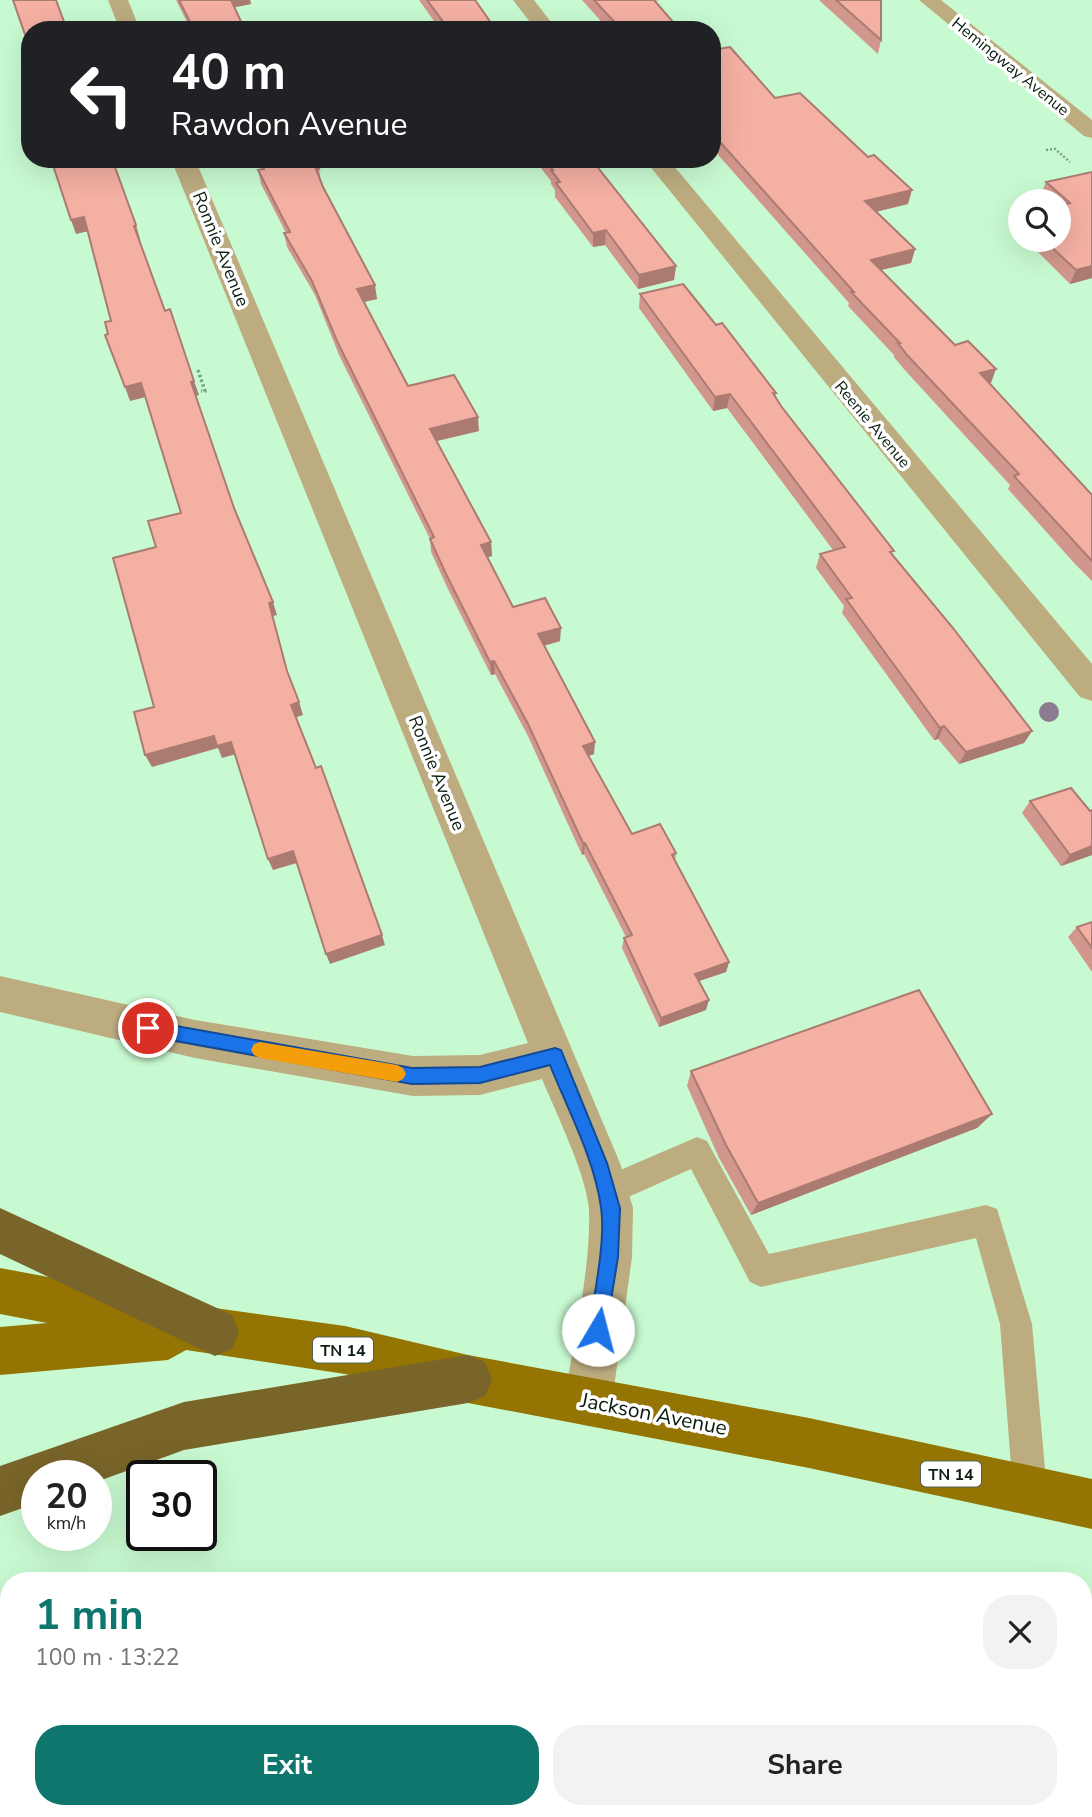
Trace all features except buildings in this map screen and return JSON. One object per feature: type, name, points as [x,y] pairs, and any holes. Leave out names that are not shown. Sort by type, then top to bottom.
[{"type":"highway","points":[[0,1231],[215,1332]]},
{"type":"highway","points":[[87,1460],[184,1426],[468,1379]]},
{"type":"highway","points":[[0,1491],[21,1484]]},
{"type":"main road","name":"Jackson Avenue","points":[[0,1291],[215,1332],[345,1350],[468,1379],[809,1443],[1092,1504]]},
{"type":"main road","name":"Jackson Avenue","points":[[0,1351],[215,1332]]},
{"type":"street","points":[[118,0],[126,21]]},
{"type":"street","points":[[523,0],[540,21]]},
{"type":"street","name":"Hemingway Avenue","points":[[929,0],[1092,131]]},
{"type":"street","name":"Ronnie Avenue","points":[[187,168],[598,1163],[611,1208],[608,1257],[588,1402]]},
{"type":"street","name":"Reenie Avenue","points":[[662,168],[1092,688]]},
{"type":"street","points":[[0,994],[195,1039],[412,1076],[480,1075],[555,1056]]},
{"type":"lane","points":[[606,1192],[697,1151],[761,1271],[986,1220],[1016,1324],[1030,1491]]},
{"type":"path","points":[[1046,150],[1055,149],[1070,162]]},
{"type":"path","points":[[198,370],[205,391],[201,391]]},
{"type":"slow traffic","points":[[260,1050],[397,1074]]},
{"type":"route","points":[[148,1028],[195,1039],[412,1076],[480,1075],[555,1056],[598,1163],[611,1208],[608,1257],[598,1330]]}]
